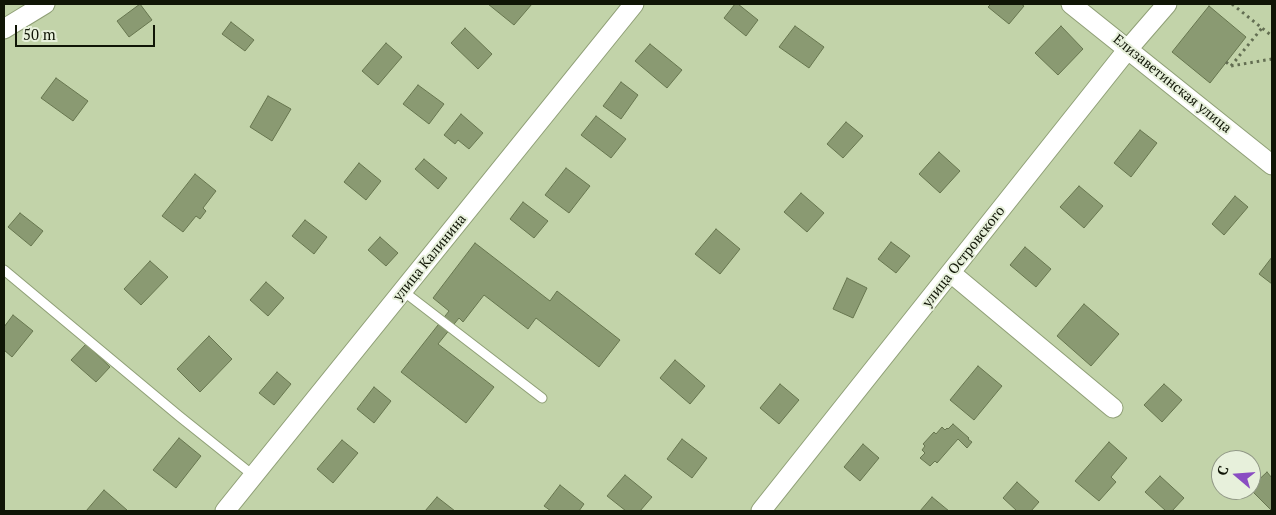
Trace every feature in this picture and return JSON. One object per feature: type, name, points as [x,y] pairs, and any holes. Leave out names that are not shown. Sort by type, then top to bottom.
[{"type":"street","points":[[4,29],[45,4]]},
{"type":"street","name":"улица Калинина","points":[[226,511],[634,4]]},
{"type":"street","name":"Елизаветинская улица","points":[[1072,4],[1272,165]]},
{"type":"street","name":"улица Островского","points":[[761,511],[1128,49],[1167,4]]},
{"type":"street","points":[[951,273],[1113,408]]},
{"type":"lane","points":[[4,270],[254,476]]},
{"type":"lane","points":[[403,291],[542,398]]},
{"type":"path","points":[[1232,4],[1272,36]]},
{"type":"path","points":[[1231,66],[1262,28]]},
{"type":"path","points":[[1226,62],[1231,66],[1272,59]]},
{"type":"building","points":[[140,4],[152,20],[129,37],[117,21]]},
{"type":"building","points":[[488,4],[532,4],[514,25]]},
{"type":"building","points":[[735,4],[738,4],[758,20],[746,36],[724,18]]},
{"type":"building","points":[[991,4],[1021,4],[1024,6],[1009,24],[988,7]]},
{"type":"building","points":[[1209,6],[1246,37],[1210,83],[1172,52]]},
{"type":"building","points":[[231,22],[254,40],[245,51],[222,34]]},
{"type":"building","points":[[795,26],[824,47],[809,68],[779,47]]},
{"type":"building","points":[[1061,26],[1083,49],[1058,75],[1035,53]]},
{"type":"building","points":[[465,28],[492,54],[478,69],[451,43]]},
{"type":"building","points":[[386,43],[402,57],[378,85],[362,71]]},
{"type":"building","points":[[650,44],[682,70],[667,88],[635,61]]},
{"type":"building","points":[[56,78],[88,101],[73,121],[41,98]]},
{"type":"building","points":[[621,82],[638,95],[621,119],[603,106]]},
{"type":"building","points":[[418,85],[444,104],[429,124],[403,104]]},
{"type":"building","points":[[268,96],[291,109],[272,141],[250,127]]},
{"type":"building","points":[[461,114],[483,133],[469,149],[458,140],[455,144],[444,135]]},
{"type":"building","points":[[596,116],[626,139],[611,158],[581,135]]},
{"type":"building","points":[[846,122],[863,136],[843,158],[827,144]]},
{"type":"building","points":[[1140,130],[1157,143],[1131,177],[1114,163]]},
{"type":"building","points":[[939,152],[960,171],[940,193],[919,174]]},
{"type":"building","points":[[424,159],[447,178],[438,189],[415,169]]},
{"type":"building","points":[[359,163],[381,181],[366,200],[344,182]]},
{"type":"building","points":[[566,168],[590,186],[569,213],[545,195]]},
{"type":"building","points":[[195,174],[216,191],[203,208],[206,211],[200,219],[196,216],[183,232],[162,216]]},
{"type":"building","points":[[1079,186],[1103,206],[1084,228],[1060,207]]},
{"type":"building","points":[[801,193],[824,213],[807,232],[784,212]]},
{"type":"building","points":[[1235,196],[1248,207],[1224,235],[1212,224]]},
{"type":"building","points":[[523,202],[548,221],[534,238],[510,219]]},
{"type":"building","points":[[20,213],[43,231],[31,246],[8,227]]},
{"type":"building","points":[[305,220],[327,237],[314,254],[292,236]]},
{"type":"building","points":[[716,229],[740,249],[720,274],[695,254]]},
{"type":"building","points":[[380,237],[398,253],[386,266],[368,250]]},
{"type":"building","points":[[891,242],[910,256],[896,273],[878,259]]},
{"type":"building","points":[[475,243],[550,301],[557,291],[620,340],[599,367],[536,318],[528,329],[484,295],[463,322],[459,318],[438,344],[494,387],[466,423],[401,372],[449,311],[433,298]]},
{"type":"building","points":[[1025,247],[1051,269],[1036,287],[1010,265]]},
{"type":"building","points":[[1272,257],[1272,284],[1259,274]]},
{"type":"building","points":[[150,261],[168,277],[141,305],[124,289]]},
{"type":"building","points":[[847,278],[867,288],[853,318],[833,309]]},
{"type":"building","points":[[266,282],[284,298],[268,316],[250,300]]},
{"type":"building","points":[[1084,304],[1119,334],[1091,366],[1057,336]]},
{"type":"building","points":[[13,315],[33,331],[12,357],[4,350],[4,327]]},
{"type":"building","points":[[209,336],[232,359],[200,392],[177,369]]},
{"type":"building","points":[[86,344],[110,367],[96,382],[71,360]]},
{"type":"building","points":[[675,360],[705,386],[690,404],[660,378]]},
{"type":"building","points":[[978,366],[1002,386],[974,420],[950,400]]},
{"type":"building","points":[[277,372],[291,384],[274,405],[259,393]]},
{"type":"building","points":[[780,384],[799,400],[779,424],[760,408]]},
{"type":"building","points":[[1164,384],[1182,400],[1162,422],[1144,405]]},
{"type":"building","points":[[374,387],[391,401],[374,423],[357,409]]},
{"type":"building","points":[[953,424],[972,442],[967,448],[958,439],[937,463],[935,461],[930,466],[920,458],[925,453],[922,450],[925,446],[923,444],[934,432],[936,434],[942,427],[945,430],[948,429]]},
{"type":"building","points":[[179,438],[201,456],[176,488],[153,470]]},
{"type":"building","points":[[682,439],[707,458],[692,478],[667,459]]},
{"type":"building","points":[[342,440],[358,453],[333,483],[317,469]]},
{"type":"building","points":[[1109,442],[1127,458],[1111,477],[1116,482],[1099,501],[1075,481]]},
{"type":"building","points":[[863,444],[879,458],[860,481],[844,467]]},
{"type":"building","points":[[1267,472],[1272,478],[1272,511],[1261,500],[1261,478]]},
{"type":"building","points":[[625,475],[652,497],[640,511],[626,511],[607,496]]},
{"type":"building","points":[[1160,476],[1184,498],[1172,511],[1166,511],[1145,492]]},
{"type":"building","points":[[1017,482],[1039,502],[1031,511],[1017,511],[1003,498]]},
{"type":"building","points":[[560,485],[584,504],[579,511],[551,511],[544,506]]},
{"type":"building","points":[[104,490],[127,510],[86,511]]},
{"type":"building","points":[[437,497],[455,511],[425,511]]},
{"type":"building","points":[[932,497],[949,511],[920,511]]}]
